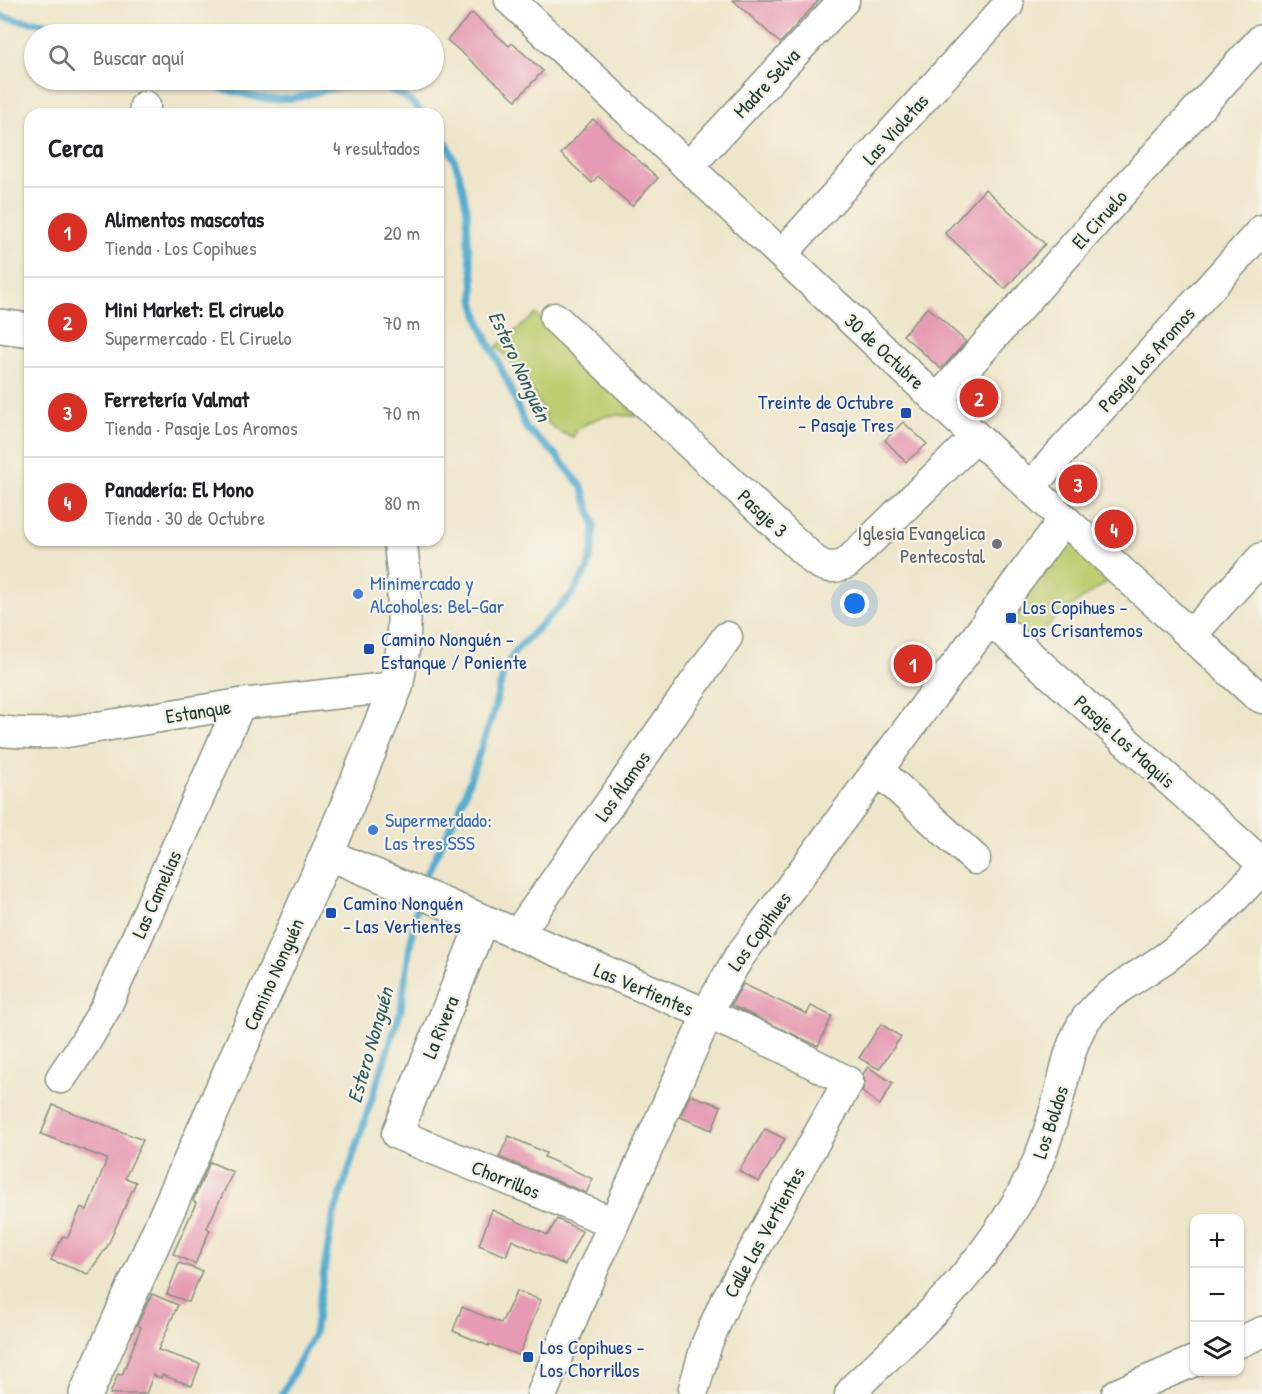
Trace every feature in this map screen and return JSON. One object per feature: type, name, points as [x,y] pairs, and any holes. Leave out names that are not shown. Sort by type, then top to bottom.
[{"type":"main road","points":[[0,326],[24,329]]},
{"type":"main road","name":"Camino Nonguén","points":[[86,1394],[327,854],[396,687],[405,622],[401,546]]},
{"type":"street","name":"Madre Selva","points":[[688,167],[843,0]]},
{"type":"street","name":"Las Violetas","points":[[782,254],[1008,5]]},
{"type":"street","name":"30 de Octubre","points":[[529,6],[688,167],[1064,519],[1262,698]]},
{"type":"street","name":"El Ciruelo","points":[[938,400],[1262,39]]},
{"type":"street","name":"Pasaje Los Aromos","points":[[1030,487],[1262,230]]},
{"type":"street","name":"Pasaje 3","points":[[555,318],[815,561],[826,567],[847,563],[976,436]]},
{"type":"street","name":"Los Copihues","points":[[542,1394],[582,1294],[724,980],[1064,519]]},
{"type":"street","points":[[1191,635],[1262,558]]},
{"type":"street","name":"Pasaje Los Maquis","points":[[989,619],[1262,863]]},
{"type":"street","name":"Los Álamos","points":[[517,934],[727,637]]},
{"type":"street","name":"Estanque","points":[[0,731],[21,734],[67,732],[240,704],[396,687]]},
{"type":"street","name":"Las Camelias","points":[[61,1078],[106,1007],[240,704]]},
{"type":"street","points":[[878,770],[975,859]]},
{"type":"street","name":"Las Vertientes","points":[[327,854],[782,1047],[848,1082]]},
{"type":"street","name":"Los Boldos","points":[[850,1394],[940,1304],[1003,1228],[1039,1159],[1069,1056],[1086,1020],[1113,992],[1194,936],[1221,912],[1262,868]]},
{"type":"street","name":"La Rivera","points":[[397,1134],[483,920]]},
{"type":"street","name":"Calle Las Vertientes","points":[[694,1388],[707,1343],[724,1304],[848,1082]]},
{"type":"street","name":"Chorrillos","points":[[397,1134],[614,1223]]},
{"type":"street","points":[[1244,1340],[1262,1332]]},
{"type":"street","points":[[1117,1394],[1190,1363]]},
{"type":"green space","points":[[536,314],[637,416],[602,417],[580,428],[573,437],[561,433],[546,421],[544,411],[523,375],[496,347]]},
{"type":"green space","points":[[1064,524],[1113,578],[1058,615],[1033,642],[996,617]]},
{"type":"building","points":[[733,0],[819,0],[780,43]]},
{"type":"building","points":[[472,13],[509,46],[512,43],[543,71],[516,100],[447,40]]},
{"type":"building","points":[[593,119],[658,178],[632,206],[598,176],[592,183],[561,154]]},
{"type":"building","points":[[985,189],[1045,244],[1005,289],[945,233]]},
{"type":"building","points":[[928,307],[966,342],[941,369],[903,335]]},
{"type":"building","points":[[903,422],[927,444],[906,462],[885,440]]},
{"type":"building","points":[[743,984],[807,1014],[811,1006],[832,1016],[818,1046],[731,1005]]},
{"type":"building","points":[[881,1024],[901,1037],[879,1069],[859,1058]]},
{"type":"building","points":[[868,1067],[893,1083],[880,1105],[862,1092],[865,1082],[863,1074]]},
{"type":"building","points":[[690,1095],[721,1106],[712,1130],[680,1117]]},
{"type":"building","points":[[53,1105],[143,1140],[125,1178],[136,1182],[107,1247],[88,1274],[51,1260],[63,1236],[68,1237],[81,1207],[87,1210],[107,1159],[41,1134]]},
{"type":"building","points":[[765,1129],[785,1139],[759,1182],[739,1171]]},
{"type":"building","points":[[509,1136],[546,1153],[544,1157],[593,1179],[586,1193],[499,1157]]},
{"type":"building","points":[[210,1162],[233,1172],[207,1228],[210,1230],[195,1264],[173,1254],[196,1203],[193,1201]]},
{"type":"building","points":[[492,1210],[548,1235],[557,1219],[582,1231],[565,1265],[512,1240],[506,1256],[479,1245]]},
{"type":"building","points":[[179,1263],[202,1271],[189,1302],[167,1294]]},
{"type":"building","points":[[517,1291],[541,1300],[519,1355],[453,1331],[462,1307],[501,1323]]},
{"type":"building","points":[[152,1294],[178,1305],[158,1350],[200,1364],[192,1386],[162,1375],[161,1378],[153,1375],[146,1394],[110,1394],[118,1374],[122,1375],[141,1327],[137,1325]]},
{"type":"waterway","name":"Estero Nonguén","points":[[0,16],[45,24]]},
{"type":"waterway","name":"Estero Nonguén","points":[[230,90],[275,99],[298,97],[326,90]]},
{"type":"waterway","name":"Estero Nonguén","points":[[388,90],[405,97],[418,108]]},
{"type":"waterway","name":"Estero Nonguén","points":[[421,885],[460,808],[492,717],[505,667],[517,649],[572,594],[587,570],[593,547],[594,523],[582,487],[555,454],[526,428],[509,385],[481,326],[474,300],[467,209],[459,173],[444,140]]},
{"type":"waterway","name":"Estero Nonguén","points":[[282,1394],[314,1334],[332,1221],[401,1010],[418,899]]},
{"type":"place","name":"Mini Market: El ciruelo","points":[[979,398]]},
{"type":"place","name":"Treinte de Octubre - Pasaje Tres","points":[[906,413]]},
{"type":"place","name":"Ferretería Valmat","points":[[1078,484]]},
{"type":"place","name":"Panadería: El Mono","points":[[1114,529]]},
{"type":"place","name":"Iglesia Evangelica Pentecostal","points":[[997,544]]},
{"type":"place","name":"Minimercado y Alcoholes: Bel-Gar","points":[[358,594]]},
{"type":"place","name":"Los Copihues - Los Crisantemos","points":[[1011,618]]},
{"type":"place","name":"Camino Nonguén - Estanque / Poniente","points":[[369,649]]},
{"type":"place","name":"Alimentos mascotas","points":[[913,664]]},
{"type":"place","name":"Supermerdado: Las tres SSS","points":[[373,830]]},
{"type":"place","name":"Camino Nonguén - Las Vertientes","points":[[331,913]]},
{"type":"place","name":"Los Copihues - Los Chorrillos","points":[[528,1357]]}]
